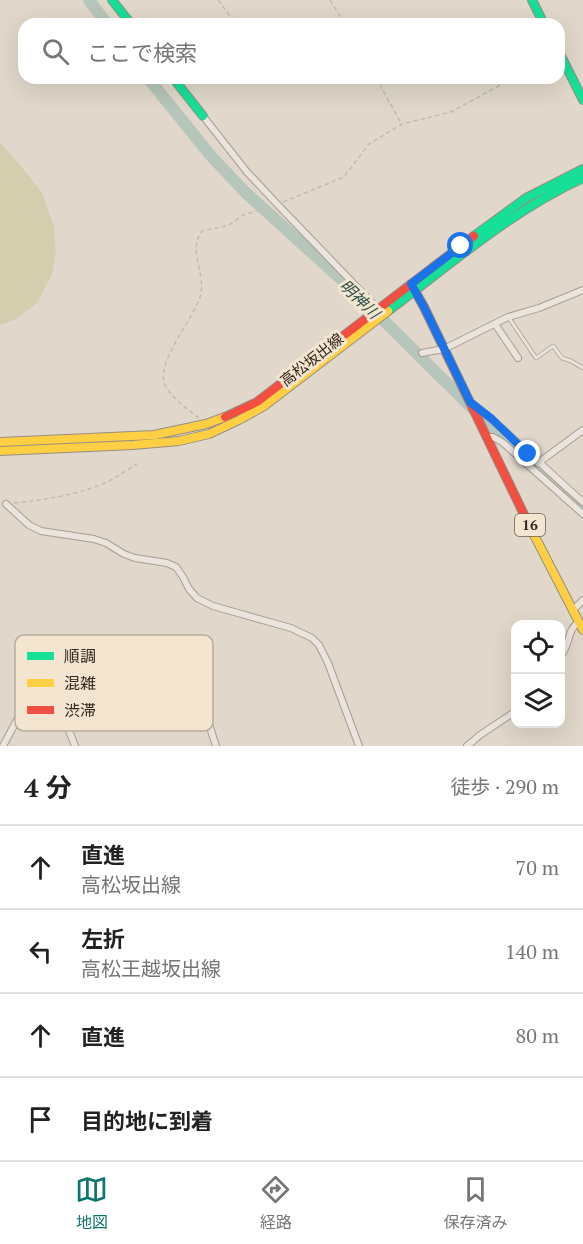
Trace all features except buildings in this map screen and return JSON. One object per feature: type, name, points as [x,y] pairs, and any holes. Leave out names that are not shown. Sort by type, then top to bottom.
[{"type":"main road","points":[[112,0],[126,18]]},
{"type":"main road","points":[[532,0],[541,18]]},
{"type":"main road","points":[[565,64],[583,100]]},
{"type":"main road","points":[[178,84],[203,116]]},
{"type":"main road","name":"高松坂出線","points":[[414,288],[478,233],[526,198],[583,169]]},
{"type":"main road","name":"高松坂出線","points":[[0,442],[154,435],[206,424],[236,413],[257,402],[524,210],[583,178]]},
{"type":"main road","name":"16","points":[[414,288],[581,626]]},
{"type":"main road","name":"高松坂出線","points":[[0,451],[155,444],[209,434],[264,406],[379,314]]},
{"type":"street","points":[[203,116],[247,172],[379,314]]},
{"type":"street","points":[[422,353],[444,349],[508,317],[539,308],[583,290]]},
{"type":"street","points":[[495,324],[514,356]]},
{"type":"street","points":[[470,402],[492,419],[583,502]]},
{"type":"street","points":[[538,463],[583,430]]},
{"type":"street","points":[[487,436],[502,442],[583,514]]},
{"type":"street","points":[[6,504],[29,525],[41,531],[94,538],[135,558],[167,563],[176,567],[197,598],[213,606],[291,628],[312,638],[319,645],[328,663],[358,746]]},
{"type":"street","points":[[573,610],[583,600]]},
{"type":"street","points":[[565,652],[572,629],[574,626],[581,626]]},
{"type":"street","points":[[467,746],[511,714]]},
{"type":"street","points":[[3,746],[15,725]]},
{"type":"street","points":[[69,731],[75,746]]},
{"type":"street","points":[[211,731],[216,746]]},
{"type":"lane","points":[[508,317],[536,358],[554,346],[562,358],[583,368]]},
{"type":"path","points":[[218,0],[232,18]]},
{"type":"path","points":[[330,0],[341,18]]},
{"type":"path","points":[[379,84],[402,124]]},
{"type":"path","points":[[206,424],[185,407],[164,383],[166,364],[201,295],[202,282],[196,243],[202,231],[226,226],[243,214],[277,204],[344,177],[369,144],[402,124],[451,112],[502,84]]},
{"type":"path","points":[[6,504],[63,496],[106,482],[137,464]]},
{"type":"shaded area","points":[[0,142],[42,193],[54,227],[56,251],[52,274],[38,302],[16,319],[0,325]]},
{"type":"waterway","name":"明神川","points":[[89,0],[102,18]]},
{"type":"waterway","name":"明神川","points":[[153,84],[211,156],[245,192],[351,288],[491,427],[583,509]]},
{"type":"traffic: fast","points":[[112,0],[126,18]]},
{"type":"traffic: fast","points":[[532,0],[541,18]]},
{"type":"traffic: fast","points":[[565,64],[583,100]]},
{"type":"traffic: fast","points":[[178,84],[203,116]]},
{"type":"traffic: fast","points":[[474,236],[526,198],[583,169]]},
{"type":"traffic: fast","points":[[388,311],[506,222],[583,178]]},
{"type":"traffic: slow","points":[[0,451],[133,445],[179,441],[209,434],[264,406],[388,311]]},
{"type":"traffic: slow","points":[[0,442],[154,435],[206,424],[225,417]]},
{"type":"traffic: slow","points":[[531,529],[583,630]]},
{"type":"traffic: jam","points":[[225,417],[257,402],[474,236]]},
{"type":"traffic: jam","points":[[411,284],[531,529]]},
{"type":"route","points":[[461,246],[411,284],[470,402],[492,419],[528,454]]}]
